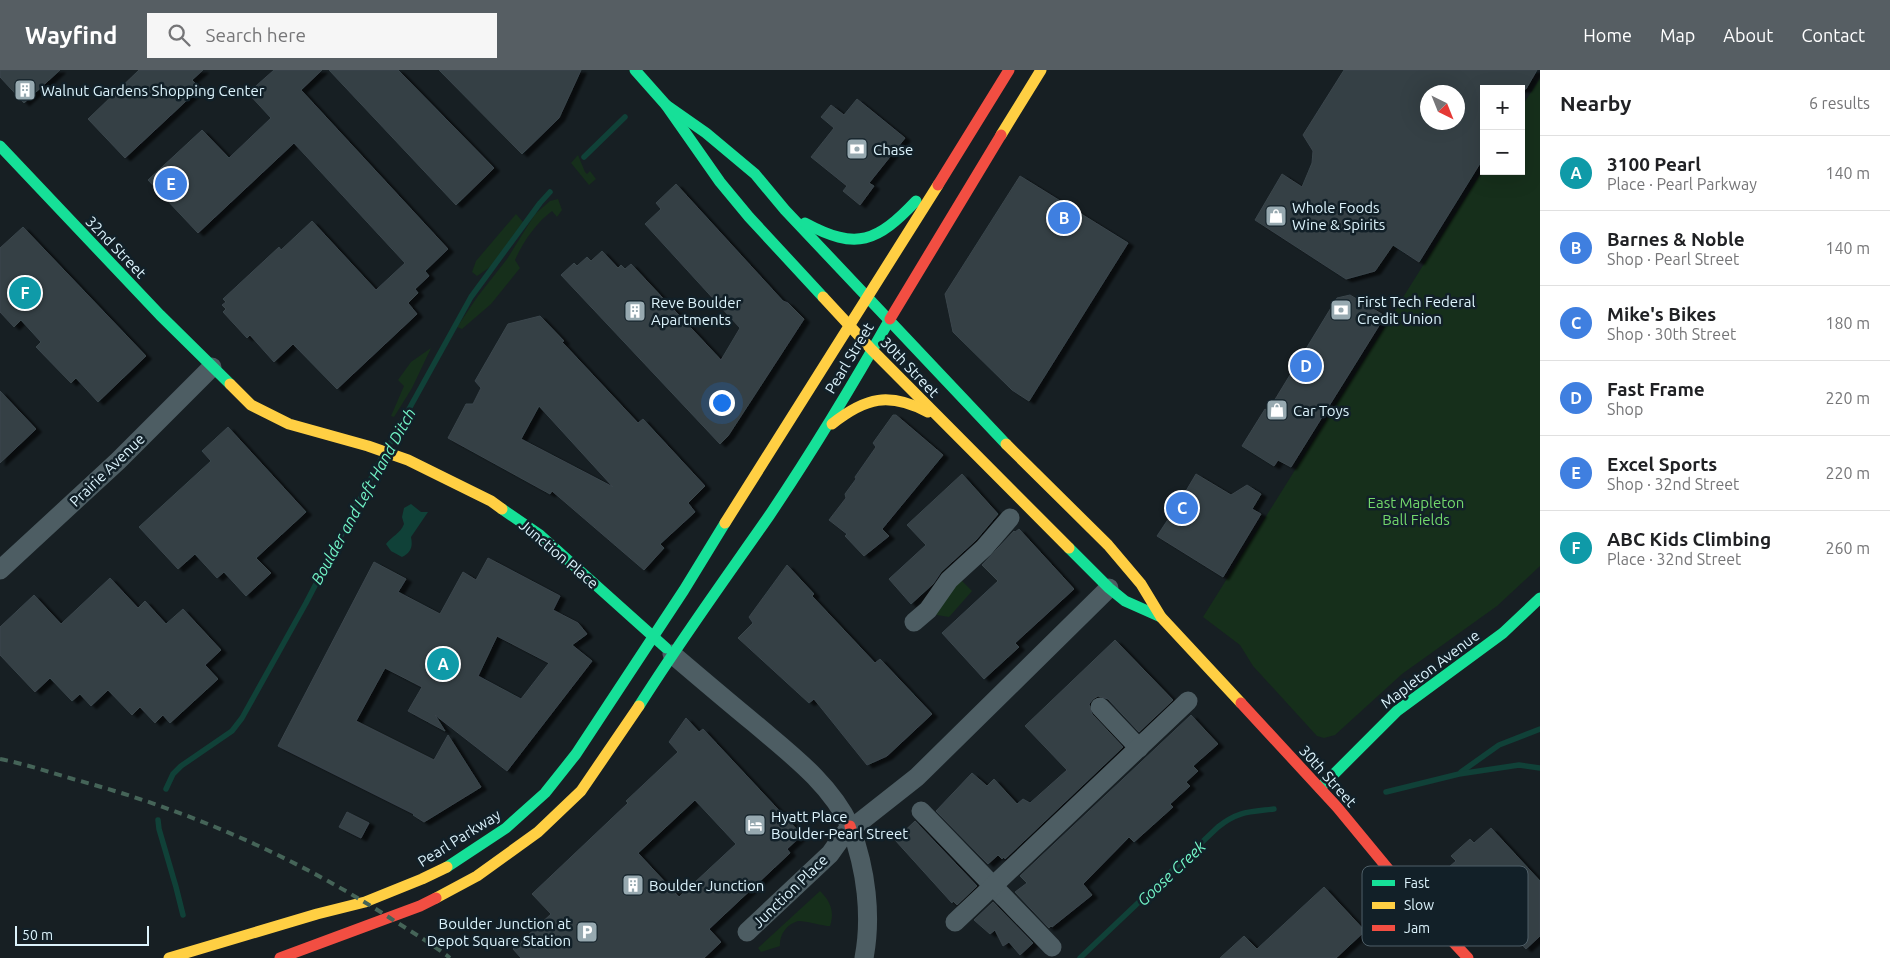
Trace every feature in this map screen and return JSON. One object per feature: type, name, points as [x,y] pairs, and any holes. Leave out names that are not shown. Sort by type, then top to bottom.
[{"type":"main road","name":"30th Street","points":[[635,70],[666,106],[737,204],[872,350],[1109,588],[1125,602],[1162,617]]},
{"type":"main road","name":"Pearl Street","points":[[652,636],[684,590],[850,327],[1009,70]]},
{"type":"main road","name":"Pearl Street","points":[[672,654],[770,514],[819,437],[913,278],[1041,70]]},
{"type":"main road","name":"30th Street","points":[[666,106],[706,132],[755,174],[785,210],[868,298],[1035,473],[1108,545],[1140,584],[1162,617],[1320,788],[1385,866]]},
{"type":"main road","name":"32nd Street","points":[[0,146],[106,259],[212,367]]},
{"type":"main road","points":[[785,210],[826,234],[842,239],[862,240],[882,233],[901,218],[952,162]]},
{"type":"main road","name":"Junction Place","points":[[212,367],[251,405],[289,424],[403,458],[485,498],[522,521],[672,654]]},
{"type":"main road","points":[[819,437],[849,410],[874,400],[903,401],[923,409],[940,420]]},
{"type":"main road","name":"Mapleton Avenue","points":[[1320,788],[1397,711],[1503,633],[1540,598]]},
{"type":"main road","name":"Pearl Parkway","points":[[168,958],[372,899],[422,879],[452,864],[482,845],[526,812],[552,785],[576,754],[652,636]]},
{"type":"main road","points":[[280,958],[420,906],[478,876],[522,845],[558,815],[581,791],[613,746],[672,654]]},
{"type":"main road","name":"30th Street","points":[[1457,946],[1468,958]]},
{"type":"street","name":"Prairie Avenue","points":[[0,570],[118,461],[212,367]]},
{"type":"street","points":[[914,622],[928,610],[949,580],[984,548],[1010,518]]},
{"type":"street","points":[[850,828],[917,777],[1109,588]]},
{"type":"street","name":"Junction Place","points":[[672,654],[811,772],[843,812],[859,850],[864,885],[866,922],[864,958]]},
{"type":"street","points":[[954,922],[1188,701]]},
{"type":"street","points":[[1100,707],[1139,748]]},
{"type":"street","points":[[921,812],[1052,947]]},
{"type":"street","name":"Junction Place","points":[[747,932],[830,854],[850,828]]},
{"type":"green space","name":"East Mapleton Ball Fields","points":[[1540,78],[1540,566],[1497,606],[1402,674],[1335,735],[1324,738],[1317,736],[1253,666],[1240,645],[1203,617],[1480,174],[1525,175],[1525,102]]},
{"type":"green space","points":[[578,155],[585,172],[587,174],[590,171],[596,179],[589,185],[571,163]]},
{"type":"green space","points":[[558,199],[562,210],[557,217],[552,211],[530,233],[522,246],[515,260],[520,268],[491,304],[462,329],[457,327],[507,259],[535,214],[550,201]]},
{"type":"green space","points":[[516,214],[523,222],[493,265],[477,276],[472,272],[476,261]]},
{"type":"green space","points":[[431,348],[412,388],[394,417],[391,416],[404,386],[398,380],[411,362]]},
{"type":"green space","points":[[958,577],[972,591],[949,617],[931,614]]},
{"type":"green space","points":[[820,891],[831,907],[830,926],[800,921],[794,922],[782,934],[780,946],[761,952],[758,948]]},
{"type":"shaded area","points":[[411,504],[421,512],[428,512],[411,537],[411,549],[402,557],[391,551],[386,544],[398,533],[404,524],[402,517],[404,508]]},
{"type":"building","name":"Walnut Gardens Shopping Center","points":[[0,70],[60,70],[24,103],[0,77]]},
{"type":"building","points":[[139,70],[203,70],[192,80],[200,88],[125,158],[88,119]]},
{"type":"building","points":[[274,70],[322,70],[301,90],[448,249],[425,271],[429,276],[415,289],[418,293],[408,303],[417,314],[337,389],[293,344],[274,362],[250,335],[247,338],[223,312],[226,309],[222,305],[226,302],[223,299],[279,247],[281,250],[312,221],[376,290],[405,263],[294,143],[198,233],[148,180],[202,130],[229,158],[271,118],[248,93]]},
{"type":"building","points":[[329,70],[398,70],[494,168],[456,205]]},
{"type":"building","points":[[439,70],[581,70],[559,118],[522,154]]},
{"type":"building","points":[[1344,70],[1537,70],[1526,89],[1525,85],[1480,85],[1480,163],[1419,262],[1393,245],[1375,271],[1346,279],[1255,220],[1282,174],[1302,187],[1312,163],[1313,151],[1303,135]]},
{"type":"building","points":[[857,99],[905,138],[869,183],[874,186],[860,205],[843,191],[847,186],[811,157],[834,128],[821,117],[831,105],[844,115]]},
{"type":"building","points":[[1020,176],[1128,243],[1029,401],[1012,390],[953,332],[945,294]]},
{"type":"building","name":"Reve Boulder Apartments","points":[[676,184],[783,301],[788,303],[804,319],[728,436],[720,444],[561,275],[574,263],[577,266],[587,257],[591,261],[602,251],[618,268],[621,265],[625,269],[631,264],[721,360],[740,328],[645,224],[661,209],[656,203]]},
{"type":"building","points":[[23,227],[146,356],[98,402],[76,378],[71,383],[36,347],[41,342],[21,320],[14,327],[0,312],[0,248]]},
{"type":"building","points":[[1350,295],[1385,316],[1291,467],[1278,460],[1274,466],[1242,446],[1265,409],[1268,411],[1337,298]]},
{"type":"building","points":[[540,316],[638,423],[643,419],[705,486],[688,503],[695,512],[660,544],[664,548],[644,570],[552,491],[550,494],[448,438],[466,404],[473,404],[481,388],[475,381],[508,324]],"holes":[[[539,406],[613,487],[521,439]]]},
{"type":"building","points":[[0,391],[36,429],[0,463]]},
{"type":"building","points":[[893,415],[896,415],[943,455],[882,529],[889,536],[864,556],[845,536],[847,534],[829,520],[846,498],[845,494],[856,479],[855,477],[876,447],[873,443]]},
{"type":"building","points":[[228,427],[306,512],[256,558],[271,573],[246,596],[224,572],[217,578],[195,554],[178,569],[139,527],[211,461],[202,451]]},
{"type":"building","points":[[962,474],[998,514],[976,540],[941,572],[933,584],[911,604],[889,579],[926,545],[907,525]]},
{"type":"building","points":[[1196,474],[1231,495],[1247,485],[1261,494],[1252,509],[1261,514],[1223,577],[1157,536],[1171,515],[1164,511],[1177,492],[1183,496]]},
{"type":"building","points":[[1019,529],[1074,589],[1015,643],[1019,647],[984,679],[942,633],[998,581],[982,565],[1014,531]]},
{"type":"building","points":[[488,558],[560,596],[553,610],[578,623],[587,634],[572,645],[592,661],[507,771],[435,715],[445,731],[408,711],[422,687],[385,668],[356,721],[434,760],[448,735],[481,787],[424,822],[414,814],[278,746],[374,562],[406,579],[398,592],[440,614],[463,572],[476,580]],"holes":[[[497,636],[549,663],[521,699],[478,676]]]},
{"type":"building","points":[[787,565],[814,594],[812,596],[875,663],[880,659],[932,714],[887,756],[867,765],[814,699],[809,703],[738,638],[753,623],[749,617]]},
{"type":"building","points":[[110,578],[138,608],[145,601],[166,624],[183,609],[221,650],[205,665],[218,679],[170,723],[163,715],[155,723],[140,707],[132,715],[108,690],[91,706],[80,694],[72,701],[50,678],[35,692],[0,655],[0,627],[34,595],[61,624]]},
{"type":"building","points":[[1115,640],[1173,700],[1139,732],[1108,699],[1098,696],[1093,699],[1089,704],[1092,714],[1123,747],[1005,859],[998,855],[988,864],[936,811],[972,773],[987,786],[994,779],[1017,804],[1023,799],[1030,803],[1067,770],[1025,726]]},
{"type":"building","points":[[1191,715],[1218,744],[1193,766],[1198,771],[1186,782],[1190,786],[1170,804],[1173,807],[1134,842],[1129,837],[1083,884],[1092,895],[1049,928],[1015,892],[1027,883],[1020,876]]},
{"type":"building","points":[[686,718],[699,732],[703,729],[802,835],[787,849],[790,853],[709,929],[721,942],[704,958],[521,958],[513,949],[551,914],[532,894],[628,803],[626,801],[678,752],[669,742]],"holes":[[[695,800],[736,844],[679,897],[638,853]]]},
{"type":"building","points":[[347,812],[369,823],[361,838],[339,827]]},
{"type":"building","points":[[915,821],[977,886],[957,905],[953,901],[952,903],[895,840]]},
{"type":"building","points":[[1491,828],[1526,866],[1450,866],[1456,861],[1451,856],[1470,839],[1474,843]]},
{"type":"building","points":[[1528,868],[1540,881],[1540,936],[1526,949],[1523,946],[1528,946]]},
{"type":"building","points":[[1324,887],[1362,928],[1362,934],[1336,958],[1220,958],[1244,936],[1257,949]]},
{"type":"building","points":[[993,902],[1033,943],[1020,955],[1009,942],[1003,946],[995,930],[990,934],[974,920]]},
{"type":"waterway","name":"Boulder and Left Hand Ditch","points":[[584,157],[625,117]]},
{"type":"waterway","name":"Boulder and Left Hand Ditch","points":[[388,447],[471,297],[550,192]]},
{"type":"waterway","name":"Boulder and Left Hand Ditch","points":[[166,789],[173,774],[181,766],[232,731],[242,718],[306,603],[382,457]]},
{"type":"waterway","name":"Goose Creek","points":[[1461,772],[1499,745],[1540,729]]},
{"type":"waterway","name":"Goose Creek","points":[[1386,792],[1459,774],[1519,765],[1540,768]]},
{"type":"waterway","name":"Goose Creek","points":[[1080,958],[1218,827],[1238,815],[1274,809]]},
{"type":"waterway","name":"Boulder and Left Hand Ditch","points":[[158,820],[183,915]]},
{"type":"railway","points":[[0,759],[115,791],[237,836],[276,854],[353,895],[450,958]]},
{"type":"traffic: fast","points":[[635,70],[666,105],[720,182],[749,217],[823,297]]},
{"type":"traffic: fast","points":[[666,105],[706,133],[755,174],[785,210],[1006,444]]},
{"type":"traffic: fast","points":[[0,146],[160,315],[230,384]]},
{"type":"traffic: fast","points":[[805,223],[839,237],[865,238],[890,226],[916,201]]},
{"type":"traffic: fast","points":[[639,706],[785,492],[890,319]]},
{"type":"traffic: fast","points":[[502,509],[540,535],[666,648]]},
{"type":"traffic: fast","points":[[447,867],[506,828],[545,793],[576,754],[684,590],[725,523]]},
{"type":"traffic: fast","points":[[1069,548],[1109,588],[1125,601],[1161,617]]},
{"type":"traffic: fast","points":[[1320,788],[1397,711],[1503,633],[1540,598]]},
{"type":"traffic: slow","points":[[1001,135],[1041,70]]},
{"type":"traffic: slow","points":[[725,523],[938,185]]},
{"type":"traffic: slow","points":[[823,297],[872,350],[1069,548]]},
{"type":"traffic: slow","points":[[230,384],[251,405],[289,424],[368,446],[408,460],[491,501],[502,509]]},
{"type":"traffic: slow","points":[[832,424],[856,408],[878,400],[901,402],[928,412]]},
{"type":"traffic: slow","points":[[1006,444],[1108,545],[1141,584],[1161,617],[1241,703]]},
{"type":"traffic: slow","points":[[436,898],[477,876],[538,832],[581,791],[639,706]]},
{"type":"traffic: slow","points":[[169,958],[317,914],[365,902],[447,867]]},
{"type":"traffic: jam","points":[[938,185],[1009,70]]},
{"type":"traffic: jam","points":[[890,319],[1001,135]]},
{"type":"traffic: jam","points":[[1241,703],[1337,807],[1386,866]]},
{"type":"traffic: jam","points":[[280,958],[420,906],[436,898]]},
{"type":"traffic: jam","points":[[1457,946],[1468,958]]},
{"type":"place","name":"Walnut Gardens Shopping Center","points":[[25,90]]},
{"type":"place","name":"Chase","points":[[857,149]]},
{"type":"place","name":"Excel Sports","points":[[171,184]]},
{"type":"place","name":"Whole Foods Wine & Spirits","points":[[1276,216]]},
{"type":"place","name":"Barnes & Noble","points":[[1064,218]]},
{"type":"place","name":"ABC Kids Climbing","points":[[25,293]]},
{"type":"place","name":"First Tech Federal Credit Union","points":[[1341,310]]},
{"type":"place","name":"Reve Boulder Apartments","points":[[635,311]]},
{"type":"place","name":"Fast Frame","points":[[1306,366]]},
{"type":"place","name":"Car Toys","points":[[1277,410]]},
{"type":"place","name":"Mike's Bikes","points":[[1182,508]]},
{"type":"place","name":"3100 Pearl","points":[[443,664]]},
{"type":"place","name":"Hyatt Place Boulder-Pearl Street","points":[[755,825]]},
{"type":"place","name":"Boulder Junction","points":[[633,885]]},
{"type":"place","name":"Boulder Junction at Depot Square Station","points":[[587,932]]}]
